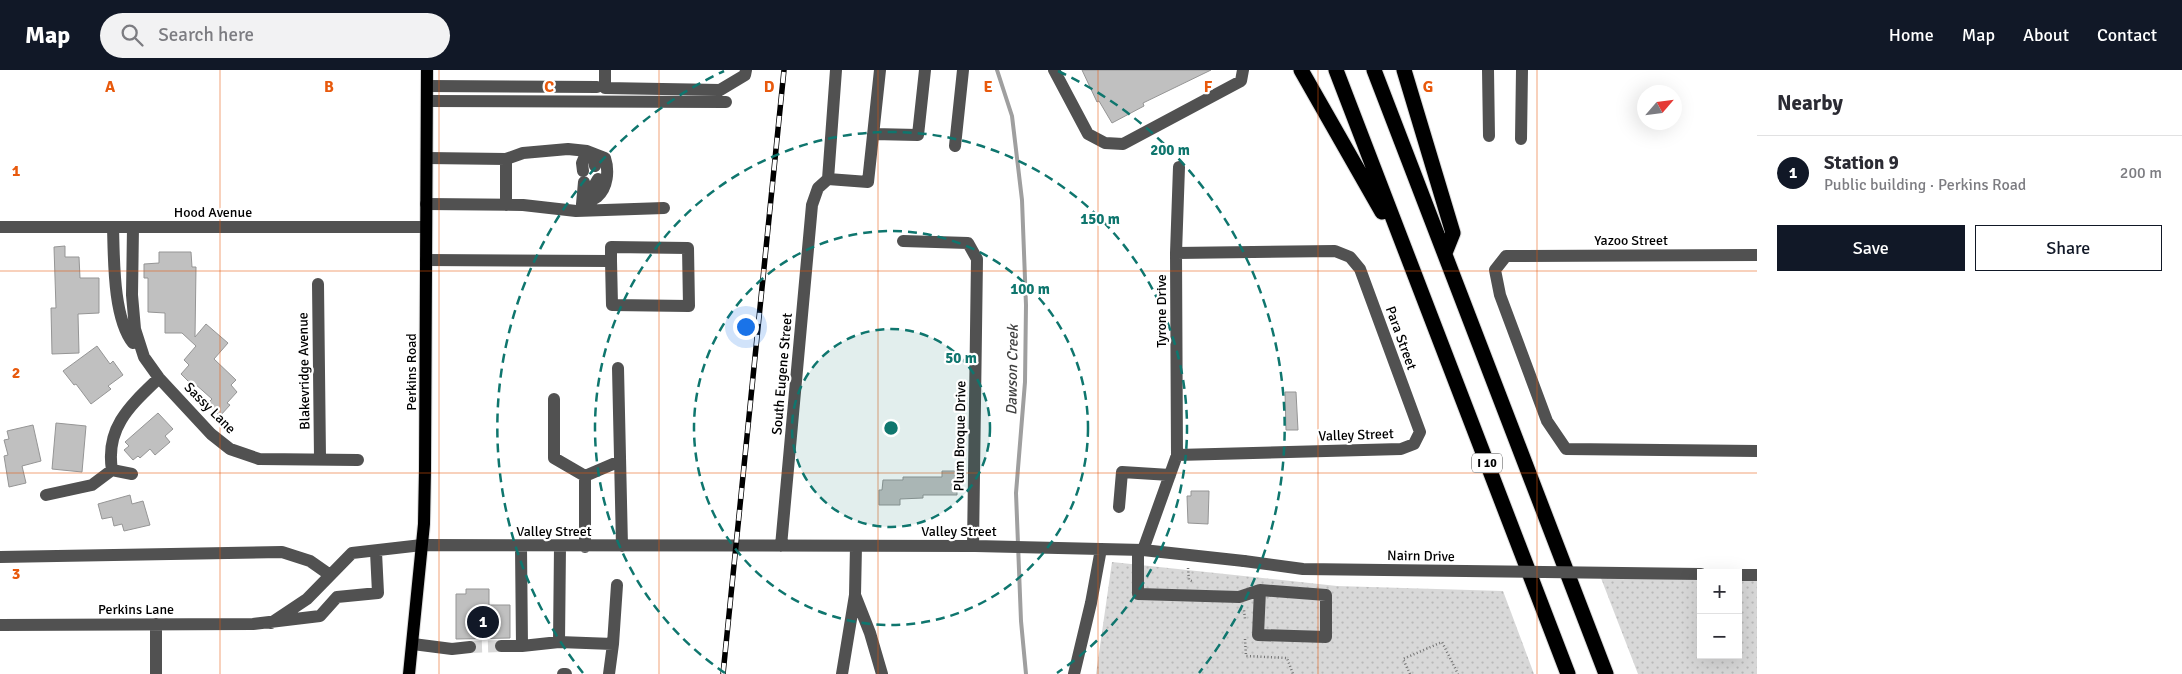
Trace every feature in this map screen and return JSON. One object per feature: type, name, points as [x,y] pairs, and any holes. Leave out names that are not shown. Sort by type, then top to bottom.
[{"type":"highway","points":[[1301,70],[1406,252]]},
{"type":"highway","name":"I 10","points":[[1336,70],[1568,674]]},
{"type":"highway","name":"I 10","points":[[1374,70],[1606,674]]},
{"type":"highway","points":[[1404,70],[1453,233],[1445,253]]},
{"type":"main road","name":"Perkins Road","points":[[409,674],[422,546],[426,454],[427,70]]},
{"type":"street","points":[[605,70],[605,88],[720,90],[745,75],[746,70]]},
{"type":"street","points":[[836,70],[828,179],[868,182],[880,70]]},
{"type":"street","points":[[873,134],[918,135],[925,70]]},
{"type":"street","points":[[955,146],[963,70]]},
{"type":"street","points":[[1054,70],[1088,134],[1105,143],[1123,144],[1240,81],[1243,70]]},
{"type":"street","points":[[1488,70],[1489,136]]},
{"type":"street","points":[[1521,139],[1522,70]]},
{"type":"street","points":[[427,86],[597,88]]},
{"type":"street","points":[[427,101],[726,102]]},
{"type":"street","points":[[427,158],[506,160],[523,153],[568,149],[587,151],[605,158],[607,164],[606,185],[597,197],[579,208]]},
{"type":"street","points":[[579,208],[593,156],[587,151]]},
{"type":"street","points":[[506,160],[506,205]]},
{"type":"street","name":"Tyrone Drive","points":[[1177,455],[1176,253],[1179,167]]},
{"type":"street","points":[[579,208],[594,189],[598,179]]},
{"type":"street","name":"South Eugene Street","points":[[781,546],[812,204],[818,188],[828,179]]},
{"type":"street","points":[[426,204],[664,208]]},
{"type":"street","name":"Hood Avenue","points":[[0,227],[426,227]]},
{"type":"street","name":"Sassy Lane","points":[[113,227],[115,281],[120,311],[129,338],[159,378],[212,434],[230,449],[259,459],[320,458],[358,460]]},
{"type":"street","name":"Sassy Lane","points":[[133,227],[132,304],[135,329],[144,357]]},
{"type":"street","name":"Plum Broque Drive","points":[[903,241],[968,243],[977,259],[974,546]]},
{"type":"street","points":[[611,248],[688,248],[689,306],[612,305],[611,261],[611,248]]},
{"type":"street","name":"Para Street","points":[[1176,253],[1335,252],[1350,257],[1360,269],[1420,432]]},
{"type":"street","name":"Yazoo Street","points":[[1757,255],[1506,256],[1494,270],[1500,295],[1546,421],[1566,449],[1757,451]]},
{"type":"street","points":[[426,260],[611,261]]},
{"type":"street","name":"Blakevridge Avenue","points":[[318,284],[320,458]]},
{"type":"street","points":[[618,368],[622,546]]},
{"type":"street","points":[[112,470],[110,455],[114,433],[120,420],[159,378]]},
{"type":"street","points":[[554,399],[554,458],[585,476]]},
{"type":"street","name":"Valley Street","points":[[1177,455],[1401,449],[1414,444],[1420,432]]},
{"type":"street","points":[[1177,455],[1140,550],[1138,594],[1239,597],[1260,590],[1326,595],[1326,637],[1258,635],[1260,590]]},
{"type":"street","points":[[585,476],[620,461]]},
{"type":"street","points":[[46,494],[92,484],[112,470],[132,474]]},
{"type":"street","points":[[1119,507],[1122,472],[1170,475]]},
{"type":"street","points":[[585,476],[585,547]]},
{"type":"street","name":"Valley Street","points":[[271,622],[307,599],[352,553],[422,546],[1047,546],[1140,550]]},
{"type":"street","points":[[521,546],[522,646]]},
{"type":"street","points":[[559,642],[560,546]]},
{"type":"street","points":[[842,674],[855,595],[856,546]]},
{"type":"street","points":[[1074,674],[1101,549]]},
{"type":"street","name":"Nairn Drive","points":[[1140,550],[1303,569],[1697,574]]},
{"type":"street","points":[[0,558],[282,552],[310,561],[330,575]]},
{"type":"street","name":"Perkins Lane","points":[[0,625],[271,622],[320,616],[337,597],[378,592],[376,552]]},
{"type":"street","points":[[1742,575],[1757,575]]},
{"type":"street","points":[[608,674],[613,644],[617,586]]},
{"type":"street","points":[[855,595],[870,633],[882,674]]},
{"type":"street","points":[[156,624],[156,674]]},
{"type":"street","points":[[501,646],[559,642],[613,644]]},
{"type":"street","points":[[413,644],[452,649],[470,647]]},
{"type":"path","points":[[1188,568],[1189,580],[1201,582]]},
{"type":"path","points":[[1239,597],[1240,608],[1244,610],[1245,619]]},
{"type":"path","points":[[1245,638],[1246,656],[1287,658],[1293,674]]},
{"type":"path","points":[[1410,674],[1403,659],[1442,642],[1458,674]]},
{"type":"shaded area","points":[[1112,562],[1337,586],[1503,591],[1534,674],[1096,674]]},
{"type":"shaded area","points":[[1599,573],[1697,574],[1697,659],[1742,659],[1742,574],[1757,574],[1757,674],[1638,674]]},
{"type":"building","points":[[1082,70],[1211,70],[1143,103],[1144,106],[1112,123],[1099,101],[1097,102]]},
{"type":"building","points":[[65,246],[65,257],[79,257],[80,278],[99,278],[99,313],[78,314],[79,353],[52,354],[51,308],[56,308],[54,247]]},
{"type":"building","points":[[159,252],[191,252],[192,267],[196,267],[195,337],[206,324],[228,343],[214,359],[236,380],[231,385],[237,392],[227,403],[230,405],[220,416],[207,404],[212,399],[194,383],[192,385],[181,374],[189,365],[184,360],[196,346],[182,333],[165,333],[165,313],[148,312],[148,278],[144,278],[144,264],[159,263]]},
{"type":"building","points":[[97,346],[110,364],[113,361],[123,375],[108,386],[111,389],[91,404],[76,384],[74,385],[63,371]]},
{"type":"building","points":[[1285,392],[1296,392],[1298,430],[1286,430]]},
{"type":"building","points":[[158,413],[173,429],[165,436],[170,442],[155,455],[150,449],[140,458],[138,456],[133,460],[124,450],[129,446],[125,442]]},
{"type":"building","points":[[56,423],[86,426],[82,472],[52,469]]},
{"type":"building","points":[[33,425],[41,461],[22,466],[26,483],[9,487],[4,456],[8,455],[4,440],[9,439],[7,431]]},
{"type":"building","points":[[942,471],[957,471],[957,495],[923,495],[923,498],[900,499],[900,505],[879,505],[879,490],[882,490],[883,480],[903,480],[903,477],[942,477]]},
{"type":"building","points":[[1191,491],[1209,491],[1208,524],[1188,523],[1187,496],[1191,496]]},
{"type":"building","points":[[130,495],[132,504],[143,501],[150,525],[124,531],[122,524],[114,526],[112,517],[102,519],[98,504]]},
{"type":"building","points":[[466,589],[489,589],[489,605],[510,605],[510,638],[456,639],[456,594],[466,594]]},
{"type":"waterway","name":"Dawson Creek","points":[[997,70],[1012,116],[1022,200],[1026,305],[1025,382],[1016,493],[1021,621],[1026,674]]},
{"type":"tunnel","points":[[470,647],[501,646]]},
{"type":"railway","points":[[723,674],[784,70]]},
{"type":"place","name":"Station 9","points":[[483,622]]}]
